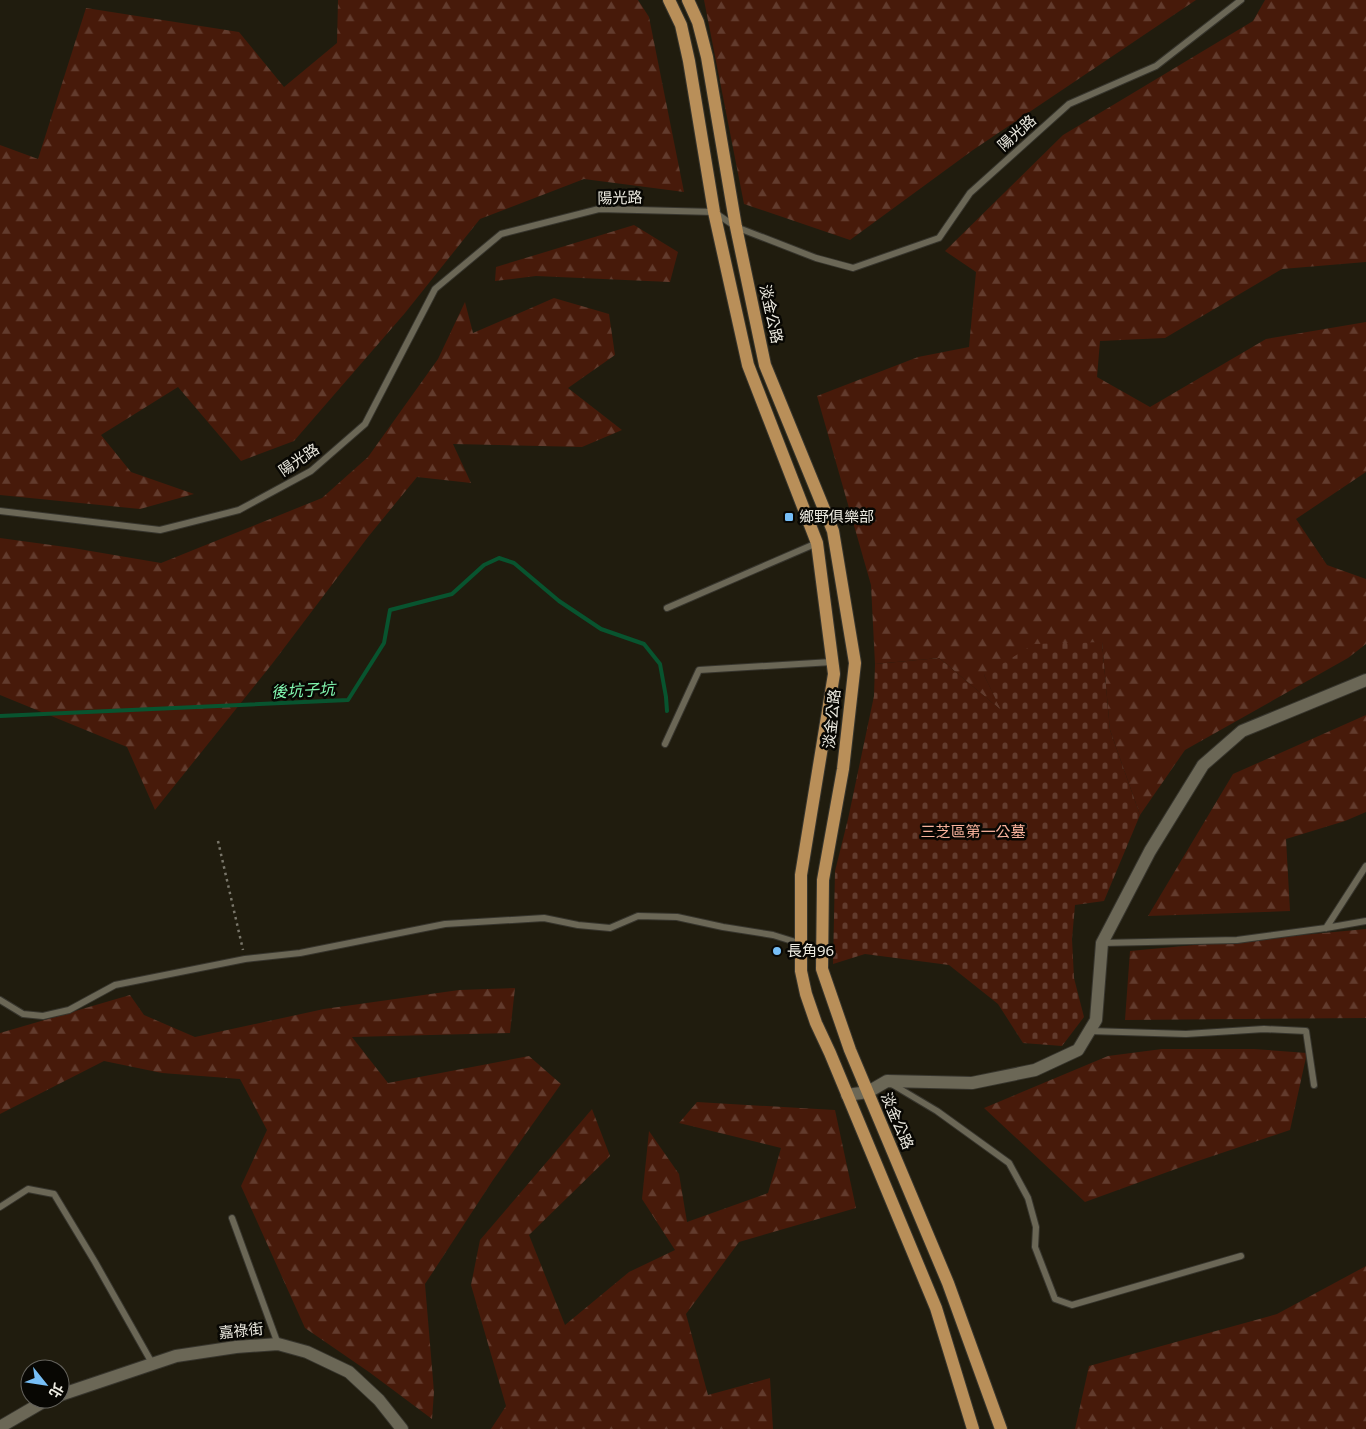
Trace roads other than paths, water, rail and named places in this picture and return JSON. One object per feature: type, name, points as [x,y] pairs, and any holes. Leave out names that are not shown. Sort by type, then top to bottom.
[{"type":"main road","name":"淡金公路","points":[[669,0],[681,25],[689,61],[714,212],[748,365],[817,543],[834,674],[801,875],[801,971],[806,994],[816,1023],[830,1052],[936,1308],[973,1429]]},
{"type":"main road","name":"淡金公路","points":[[688,0],[698,22],[707,58],[736,227],[764,366],[833,532],[855,663],[843,769],[823,880],[822,969],[850,1050],[948,1283],[1002,1429]]},
{"type":"main road","points":[[824,731],[847,735]]},
{"type":"street","points":[[847,1095],[868,1092],[887,1081],[972,1083],[1035,1070],[1078,1050],[1096,1020],[1102,943],[1150,851],[1203,765],[1242,731],[1366,680]]},
{"type":"street","name":"嘉祿街","points":[[70,1392],[176,1356],[236,1347],[278,1344],[308,1352],[349,1372],[379,1400],[402,1429]]},
{"type":"street","points":[[0,1427],[31,1409]]},
{"type":"lane","name":"陽光路","points":[[0,511],[160,530],[239,510],[311,470],[365,424],[435,289],[501,234],[599,209],[714,212],[736,227],[816,258],[853,268],[939,238],[970,193],[1069,104],[1156,66],[1241,0]]},
{"type":"lane","points":[[667,608],[817,543]]},
{"type":"lane","points":[[665,744],[699,670],[832,662]]},
{"type":"lane","points":[[1326,928],[1366,866]]},
{"type":"lane","points":[[0,1000],[24,1014],[43,1016],[69,1010],[115,985],[245,959],[300,953],[444,924],[544,918],[578,925],[610,928],[638,916],[677,916],[723,927],[773,935],[802,944]]},
{"type":"lane","points":[[1102,943],[1237,940],[1366,921]]},
{"type":"lane","points":[[1090,1031],[1186,1034],[1264,1029],[1306,1031],[1314,1085]]},
{"type":"lane","points":[[887,1081],[937,1111],[1009,1162],[1028,1198],[1036,1227],[1035,1247],[1055,1299],[1072,1305],[1241,1256]]},
{"type":"lane","points":[[0,1207],[28,1189],[54,1194],[152,1363]]},
{"type":"lane","points":[[232,1218],[278,1344]]},
{"type":"waterway","name":"後坑子坑","points":[[0,716],[348,700],[384,643],[390,610],[452,594],[484,565],[499,558],[514,563],[559,601],[601,629],[644,644],[660,664],[667,711]]},
{"type":"place","name":"鄉野俱樂部","points":[[789,517]]},
{"type":"place","name":"長角96","points":[[777,951]]},
{"type":"park label","name":"三芝區第一公墓","points":[[973,832]]}]
